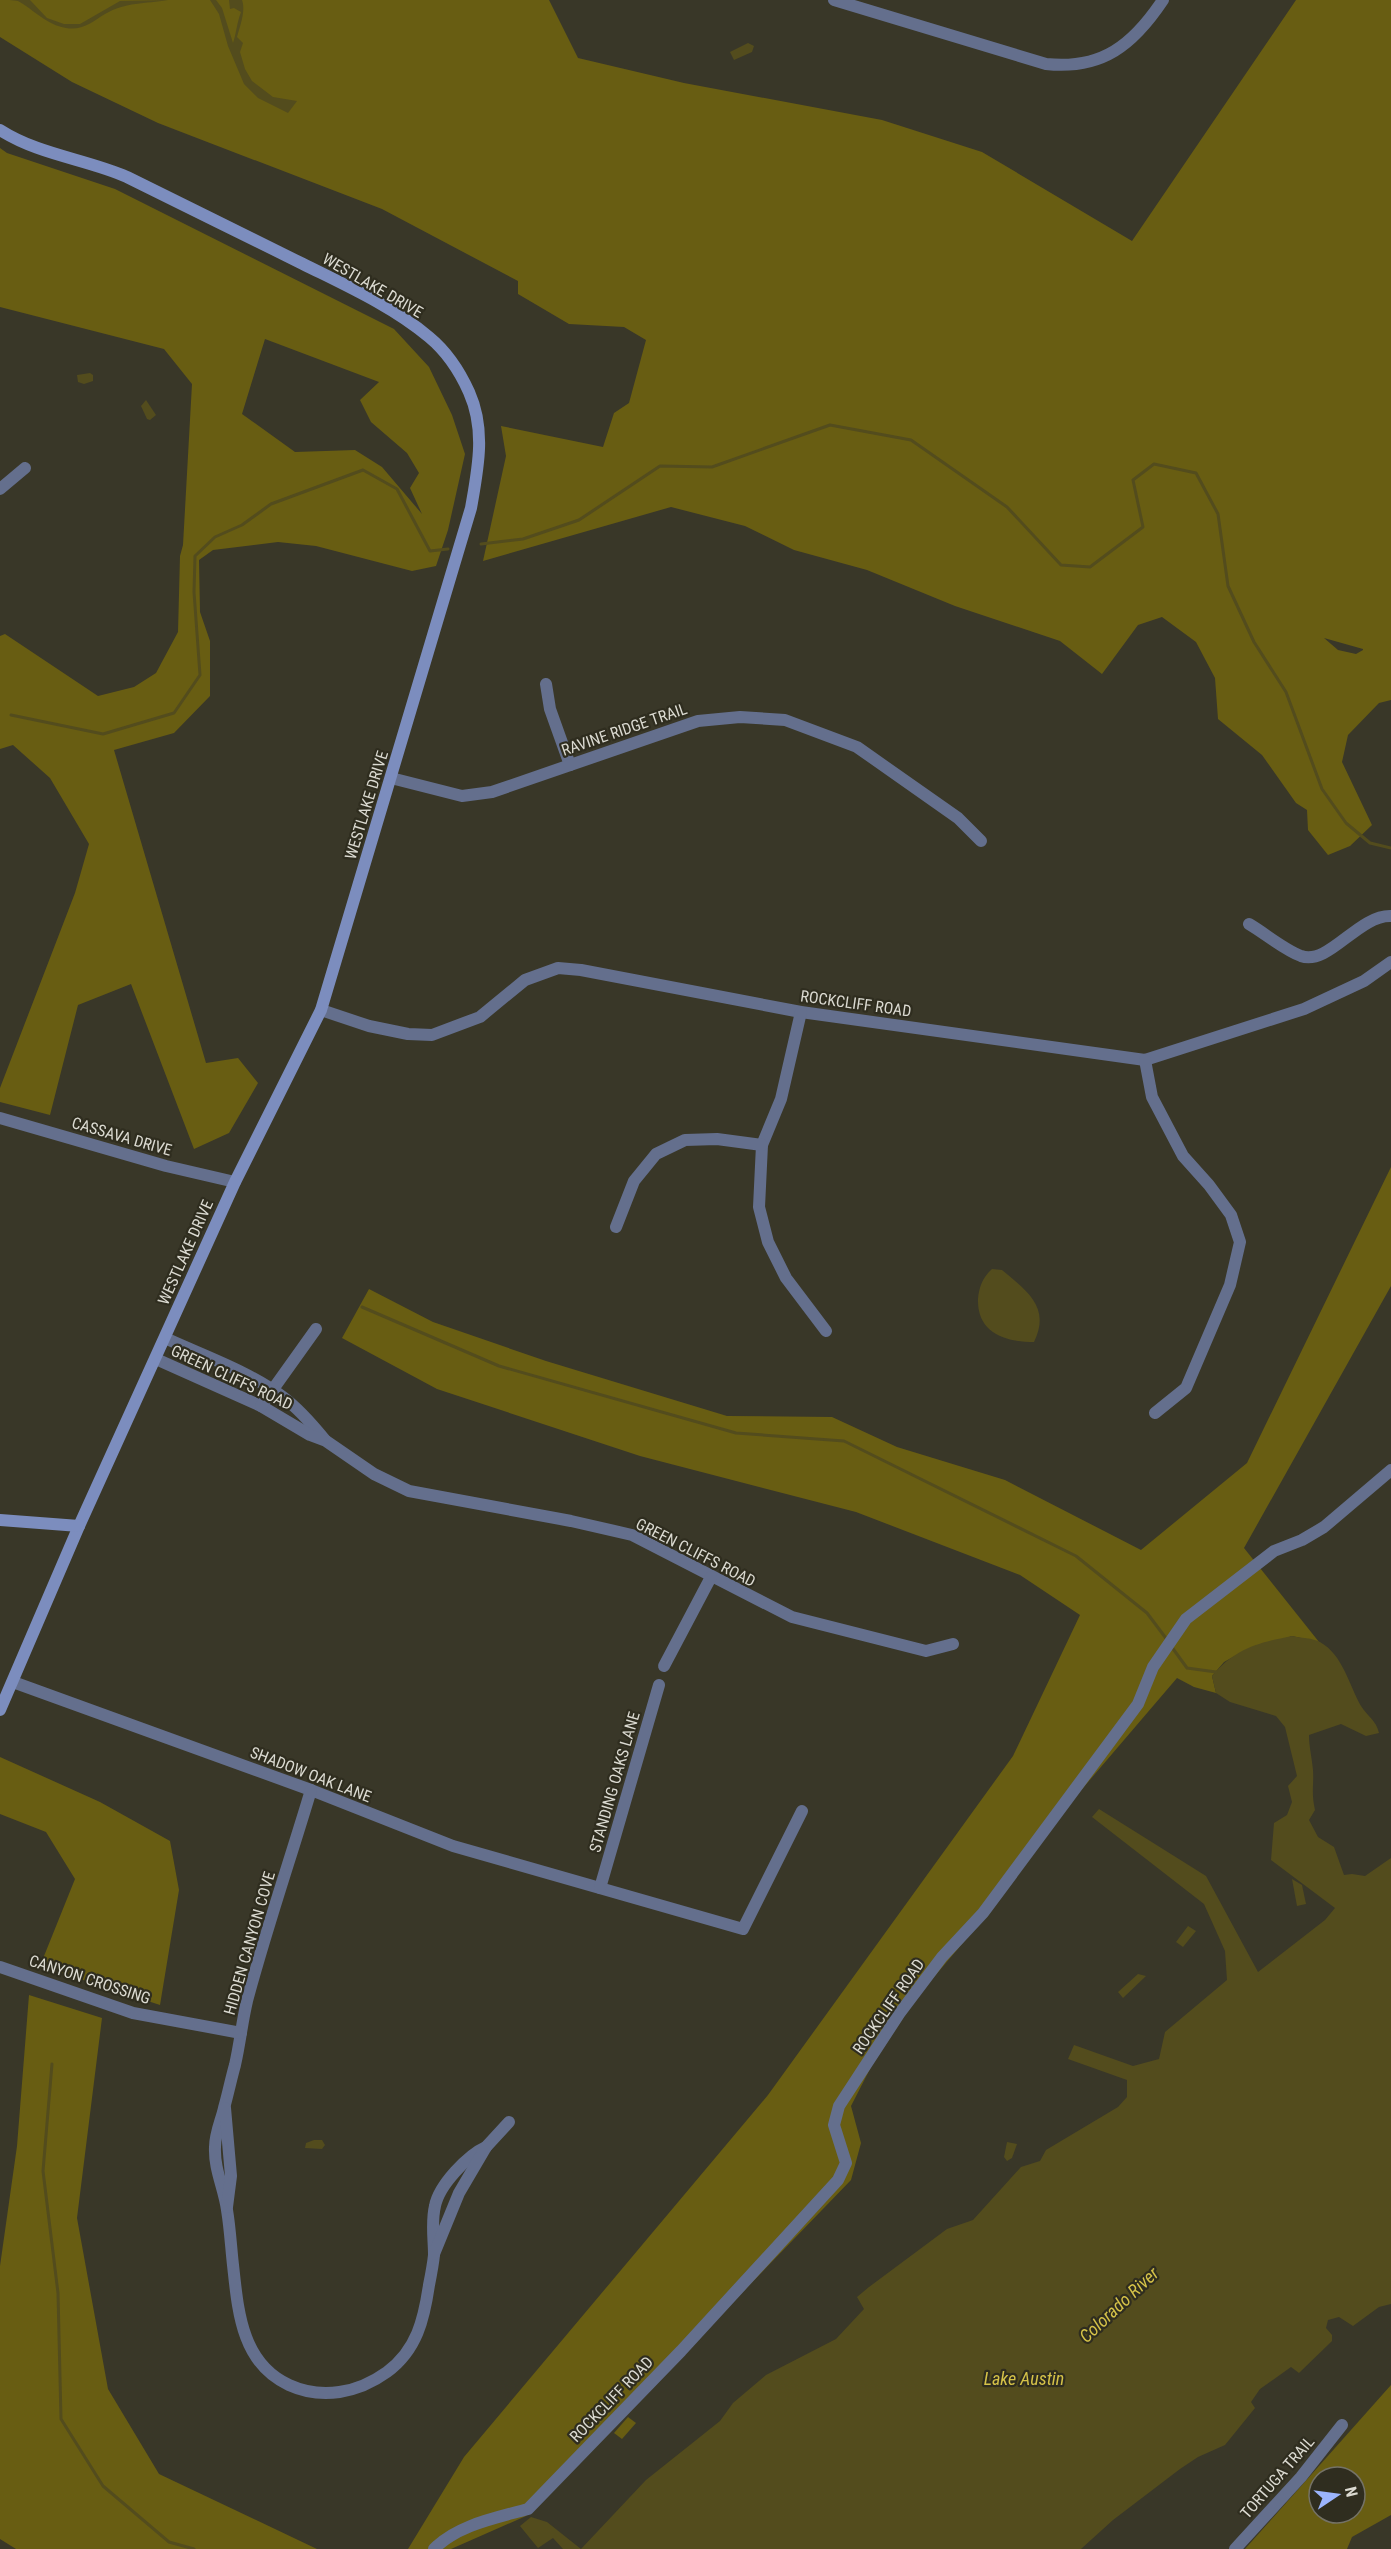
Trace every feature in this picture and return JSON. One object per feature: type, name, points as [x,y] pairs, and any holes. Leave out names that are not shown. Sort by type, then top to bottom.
[{"type":"street","points":[[834,0],[1046,64],[1059,65],[1086,63],[1112,54],[1145,25],[1163,0]]},
{"type":"street","name":"WESTLAKE DRIVE","points":[[0,130],[41,150],[119,174],[338,281],[400,316],[430,337],[450,359],[473,405],[480,440],[480,460],[468,517],[321,1010],[235,1182],[79,1526],[0,1710]]},
{"type":"street","points":[[0,489],[25,468]]},
{"type":"street","points":[[546,684],[550,709],[570,765]]},
{"type":"street","name":"RAVINE RIDGE TRAIL","points":[[391,778],[462,796],[492,792],[698,721],[740,717],[785,720],[856,747],[958,818],[981,841]]},
{"type":"street","points":[[1249,924],[1301,956],[1312,958],[1323,954],[1366,923],[1380,917],[1391,916]]},
{"type":"street","name":"ROCKCLIFF ROAD","points":[[321,1010],[369,1026],[408,1034],[432,1035],[480,1017],[525,980],[558,968],[581,970],[801,1012],[1145,1060],[1304,1009],[1364,981],[1391,962]]},
{"type":"street","points":[[801,1012],[781,1099],[762,1145],[759,1207],[768,1242],[786,1278],[826,1331]]},
{"type":"street","points":[[1145,1060],[1152,1097],[1183,1156],[1209,1185],[1231,1215],[1240,1242],[1230,1285],[1186,1389],[1155,1413]]},
{"type":"street","name":"CASSAVA DRIVE","points":[[0,1118],[166,1166],[235,1182]]},
{"type":"street","points":[[616,1227],[634,1181],[656,1154],[685,1140],[717,1138],[762,1145]]},
{"type":"street","points":[[261,1406],[316,1329]]},
{"type":"street","name":"GREEN CLIFFS ROAD","points":[[165,1338],[248,1375],[282,1396],[308,1419],[326,1441]]},
{"type":"street","name":"GREEN CLIFFS ROAD","points":[[156,1359],[261,1406],[310,1435],[326,1441],[374,1474],[409,1491],[571,1521],[632,1535],[792,1617],[926,1651],[953,1644]]},
{"type":"street","name":"ROCKCLIFF ROAD","points":[[434,2549],[446,2537],[498,2517],[528,2509],[681,2351],[838,2180],[846,2163],[834,2125],[839,2106],[899,2013],[942,1957],[983,1913],[1138,1704],[1153,1667],[1186,1619],[1274,1551],[1302,1540],[1324,1527],[1391,1470]]},
{"type":"street","points":[[0,1520],[79,1526]]},
{"type":"street","points":[[664,1666],[711,1577]]},
{"type":"street","name":"SHADOW OAK LANE","points":[[13,1682],[311,1790],[453,1846],[743,1929],[802,1811]]},
{"type":"street","name":"STANDING OAKS LANE","points":[[600,1888],[659,1685]]},
{"type":"street","name":"HIDDEN CANYON COVE","points":[[311,1790],[247,2002],[225,2107],[231,2176],[227,2208],[240,2321],[250,2349],[265,2369],[281,2381],[318,2394],[348,2391],[366,2385],[387,2372],[410,2349],[424,2318],[434,2255],[459,2193],[486,2147],[510,2122]]},
{"type":"street","name":"CANYON CROSSING","points":[[0,1966],[133,2013],[241,2033]]},
{"type":"street","name":"TORTUGA TRAIL","points":[[1235,2549],[1301,2476],[1342,2425]]},
{"type":"shaded area","points":[[0,0],[549,0],[578,58],[684,83],[882,120],[982,152],[1132,241],[1296,0],[1391,0],[1391,700],[1379,703],[1348,735],[1342,762],[1372,825],[1350,846],[1328,855],[1308,830],[1307,810],[1296,803],[1262,755],[1218,719],[1215,678],[1196,642],[1162,617],[1138,625],[1102,674],[1060,641],[955,606],[867,570],[794,550],[745,526],[671,507],[483,561],[506,456],[501,426],[603,447],[614,413],[629,403],[646,340],[624,327],[569,324],[518,294],[518,281],[382,209],[158,123],[72,82],[0,37]],"holes":[[[1324,638],[1363,649],[1356,654],[1338,650]]]},
{"type":"shaded area","points":[[0,148],[7,153],[115,189],[394,329],[429,367],[452,415],[465,454],[448,530],[436,566],[412,571],[316,546],[278,542],[213,550],[199,560],[200,612],[210,641],[210,696],[174,733],[114,750],[206,1063],[238,1058],[258,1083],[229,1133],[194,1149],[131,984],[78,1005],[50,1115],[0,1102],[0,1088],[75,893],[89,844],[50,778],[13,745],[0,749],[0,636],[5,634],[98,696],[134,687],[156,673],[178,632],[180,556],[183,545],[192,384],[164,349],[0,307]],"holes":[[[265,339],[379,382],[360,400],[371,422],[407,453],[419,473],[410,488],[422,514],[382,467],[355,450],[295,452],[242,414]]]},
{"type":"shaded area","points":[[1391,1167],[1391,1286],[1244,1548],[1319,1642],[1292,1636],[1233,1657],[1224,1662],[1212,1676],[1216,1693],[1194,1687],[1177,1678],[1071,1802],[995,1905],[917,1997],[871,2067],[851,2106],[861,2143],[851,2180],[526,2516],[451,2549],[408,2549],[464,2457],[768,2095],[1013,1756],[1080,1615],[1020,1575],[856,1512],[640,1456],[437,1389],[342,1338],[369,1289],[433,1322],[546,1361],[727,1416],[832,1417],[897,1447],[1005,1480],[1141,1550],[1247,1463]]},
{"type":"shaded area","points":[[0,1757],[100,1802],[170,1841],[179,1890],[160,2005],[40,1966],[75,1879],[46,1832],[0,1814]]},
{"type":"shaded area","points":[[29,1995],[102,2018],[77,2218],[108,2389],[159,2474],[317,2549],[16,2549],[0,2539],[0,2266],[17,2146]]},
{"type":"shaded area","points":[[1391,2385],[1391,2515],[1352,2537],[1347,2549],[1245,2549],[1307,2479],[1307,2525],[1367,2525],[1367,2465],[1320,2465]]},
{"type":"shaded area","points":[[628,2417],[636,2423],[622,2439],[614,2433]]},
{"type":"water","points":[[0,0],[30,0],[47,18],[64,24],[80,24],[120,1],[168,0],[120,7],[87,25],[72,29],[53,24],[18,1]]},
{"type":"water","points":[[210,0],[216,0],[222,8],[233,43],[241,12],[234,8],[230,9],[229,0],[242,0],[243,14],[237,37],[243,43],[240,52],[245,69],[252,81],[273,97],[297,101],[288,113],[258,98],[244,84],[228,46],[219,14]]},
{"type":"water","points":[[748,43],[754,46],[752,52],[734,60],[730,52]]},
{"type":"water","points":[[90,373],[93,375],[93,381],[84,384],[78,382],[77,375]]},
{"type":"water","points":[[146,400],[156,415],[150,420],[147,419],[141,406]]},
{"type":"water","points":[[992,1269],[1002,1270],[1034,1301],[1040,1319],[1039,1330],[1034,1342],[1003,1337],[988,1328],[982,1320],[978,1299],[980,1286]]},
{"type":"water","name":"Lake Austin","points":[[1292,1636],[1320,1642],[1328,1648],[1340,1662],[1361,1706],[1374,1722],[1379,1733],[1366,1736],[1341,1724],[1309,1735],[1315,1810],[1309,1820],[1318,1837],[1334,1847],[1344,1875],[1365,1876],[1391,1858],[1391,2304],[1379,2307],[1353,2326],[1339,2317],[1328,2320],[1326,2328],[1332,2335],[1332,2341],[1299,2373],[1291,2367],[1260,2389],[1251,2402],[1255,2408],[1225,2445],[1198,2457],[1180,2469],[1113,2520],[1081,2549],[581,2549],[646,2480],[720,2421],[733,2403],[766,2375],[836,2339],[864,2309],[857,2297],[869,2287],[947,2229],[973,2220],[1021,2167],[1040,2161],[1046,2150],[1118,2107],[1127,2097],[1127,2080],[1068,2059],[1074,2045],[1133,2066],[1159,2059],[1165,2032],[1227,1980],[1225,1951],[1204,1904],[1092,1817],[1099,1809],[1206,1876],[1258,1972],[1325,1920],[1335,1908],[1271,1860],[1274,1823],[1287,1815],[1292,1802],[1288,1786],[1297,1776],[1285,1727],[1276,1716],[1230,1702],[1216,1693],[1212,1676],[1238,1653],[1268,1641]]},
{"type":"water","points":[[1292,1879],[1302,1885],[1306,1904],[1297,1906]]},
{"type":"water","points":[[1188,1926],[1196,1931],[1183,1947],[1176,1942]]},
{"type":"water","points":[[1138,1974],[1146,1976],[1123,1998],[1118,1992]]},
{"type":"water","points":[[322,2140],[325,2145],[322,2149],[305,2148],[306,2143]]},
{"type":"water","points":[[1007,2142],[1017,2144],[1012,2158],[1007,2161],[1004,2157]]},
{"type":"water","points":[[531,2517],[547,2522],[581,2549],[563,2549],[553,2538],[538,2548],[520,2526]]},
{"type":"waterway","points":[[481,544],[523,539],[579,520],[660,466],[712,467],[830,425],[911,440],[1007,507],[1061,565],[1090,567],[1143,527],[1133,480],[1154,464],[1196,473],[1218,514],[1228,586],[1254,642],[1286,692],[1322,789],[1346,823],[1370,843],[1391,848]]},
{"type":"waterway","points":[[11,715],[103,734],[174,713],[200,675],[194,592],[195,556],[215,537],[242,525],[271,504],[363,470],[397,489],[430,551],[448,549]]},
{"type":"waterway","points":[[362,1307],[499,1366],[736,1433],[844,1441],[1076,1556],[1147,1613],[1168,1641]]},
{"type":"waterway","points":[[1171,1646],[1187,1668],[1216,1672]]},
{"type":"waterway","points":[[52,2064],[43,2171],[58,2293],[61,2419],[103,2486],[169,2542],[194,2549]]},
{"type":"water label","name":"Colorado River","points":[[1119,2305]]}]
